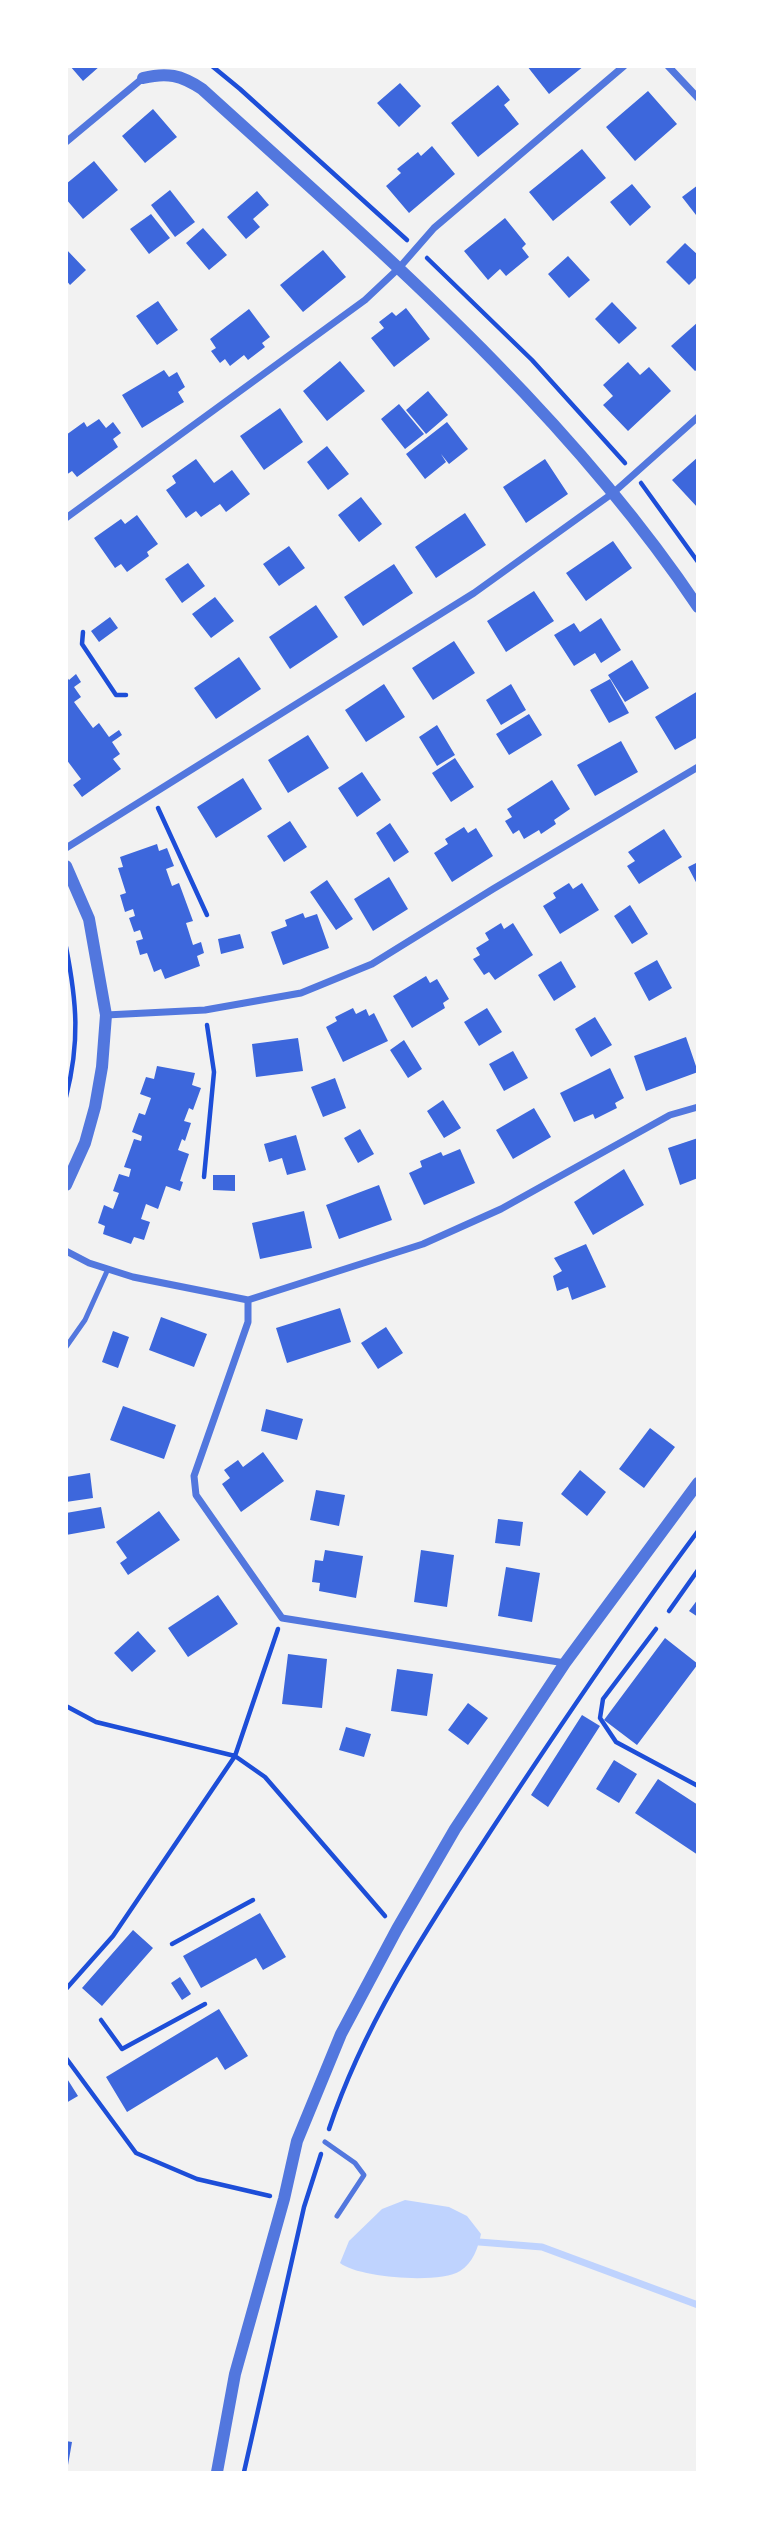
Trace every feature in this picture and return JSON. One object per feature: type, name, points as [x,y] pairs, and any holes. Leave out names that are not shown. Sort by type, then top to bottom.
[{"type":"street","points":[[66,518],[365,300],[399,268],[415,247],[492,177],[624,66]]},
{"type":"street","points":[[668,66],[698,98]]},
{"type":"street","points":[[66,142],[143,78],[162,74],[176,75],[202,89],[399,268],[512,377],[613,493],[698,607]]},
{"type":"street","points":[[66,848],[474,593],[613,493],[698,416]]},
{"type":"street","points":[[106,1015],[205,1010],[302,993],[372,964],[698,767]]},
{"type":"street","points":[[66,866],[89,919],[106,1015],[102,1067],[95,1107],[85,1143],[66,1185]]},
{"type":"street","points":[[66,1251],[132,1277],[248,1300],[423,1244],[501,1209],[670,1115],[698,1107]]},
{"type":"street","points":[[248,1300],[248,1322],[194,1476],[196,1495],[282,1618],[565,1663]]},
{"type":"street","points":[[217,2473],[235,2374],[298,2141],[341,2034],[455,1829],[565,1663],[698,1483]]},
{"type":"lane","points":[[66,1347],[85,1320],[108,1269]]},
{"type":"lane","points":[[325,2142],[355,2163],[364,2175],[337,2216]]},
{"type":"path","points":[[212,66],[415,247],[533,360],[635,474],[698,562]]},
{"type":"path","points":[[83,632],[82,644],[88,654],[117,695],[126,695]]},
{"type":"path","points":[[151,793],[207,915]]},
{"type":"path","points":[[66,947],[76,1000],[74,1066],[66,1097]]},
{"type":"path","points":[[204,1177],[214,1072],[205,1010]]},
{"type":"path","points":[[244,2473],[304,2207],[335,2111],[373,2027],[417,1945],[552,1738],[698,1531]]},
{"type":"path","points":[[669,1611],[698,1570]]},
{"type":"path","points":[[66,1989],[113,1936],[235,1756],[282,1618]]},
{"type":"path","points":[[656,1629],[603,1699],[600,1718],[616,1742],[698,1786]]},
{"type":"path","points":[[66,1706],[96,1721],[235,1756],[265,1777],[397,1929]]},
{"type":"path","points":[[172,1944],[253,1900]]},
{"type":"path","points":[[101,2020],[122,2049],[205,2004]]},
{"type":"path","points":[[66,2058],[136,2153],[197,2179],[284,2199],[304,2207]]},
{"type":"water","points":[[405,2200],[449,2207],[467,2216],[481,2234],[474,2255],[465,2268],[450,2275],[400,2278],[364,2272],[340,2263],[349,2241],[382,2209]]},
{"type":"building","points":[[70,66],[100,66],[83,81]]},
{"type":"building","points":[[527,66],[584,66],[549,94]]},
{"type":"building","points":[[400,83],[421,106],[399,127],[377,103]]},
{"type":"building","points":[[498,85],[510,100],[504,105],[519,124],[478,157],[451,123]]},
{"type":"building","points":[[648,91],[677,124],[635,161],[606,127]]},
{"type":"building","points":[[153,109],[177,137],[145,163],[122,136]]},
{"type":"building","points":[[432,146],[455,174],[409,213],[386,186],[401,173],[397,169],[418,152],[421,156]]},
{"type":"building","points":[[582,149],[606,178],[553,221],[529,192]]},
{"type":"building","points":[[94,161],[118,190],[83,219],[66,199],[66,184]]},
{"type":"building","points":[[632,184],[651,207],[630,226],[610,202]]},
{"type":"building","points":[[698,185],[698,214],[696,215],[682,197]]},
{"type":"building","points":[[170,190],[195,222],[175,237],[151,205]]},
{"type":"building","points":[[257,191],[269,205],[253,219],[260,227],[246,239],[227,217]]},
{"type":"building","points":[[151,214],[170,238],[149,254],[130,229]]},
{"type":"building","points":[[505,218],[526,244],[522,248],[529,257],[506,276],[500,269],[488,280],[464,251]]},
{"type":"building","points":[[203,228],[227,255],[209,270],[186,243]]},
{"type":"building","points":[[685,243],[698,255],[698,276],[689,285],[666,262]]},
{"type":"building","points":[[66,249],[86,270],[70,285],[66,280]]},
{"type":"building","points":[[323,250],[346,277],[303,312],[280,285]]},
{"type":"building","points":[[568,256],[590,280],[569,298],[548,274]]},
{"type":"building","points":[[158,301],[178,330],[157,345],[136,316]]},
{"type":"building","points":[[612,302],[637,328],[619,344],[595,319]]},
{"type":"building","points":[[406,308],[430,339],[394,367],[371,338],[384,328],[379,322],[392,312],[396,316]]},
{"type":"building","points":[[249,309],[270,337],[262,343],[265,347],[248,360],[244,355],[230,366],[225,359],[220,363],[211,351],[216,348],[210,339]]},
{"type":"building","points":[[698,322],[698,369],[695,371],[671,346]]},
{"type":"building","points":[[340,361],[365,391],[327,421],[303,391]]},
{"type":"building","points":[[628,362],[640,375],[649,367],[671,391],[628,431],[603,405],[613,396],[603,385]]},
{"type":"building","points":[[164,370],[169,377],[177,372],[185,387],[178,392],[184,402],[142,428],[122,395]]},
{"type":"building","points":[[428,391],[448,415],[426,434],[406,410]]},
{"type":"building","points":[[399,404],[424,434],[405,449],[381,419]]},
{"type":"building","points":[[280,408],[303,442],[264,470],[240,436]]},
{"type":"building","points":[[99,419],[106,428],[113,422],[121,433],[113,439],[118,447],[77,477],[72,471],[66,475],[66,435],[84,422],[87,427]]},
{"type":"building","points":[[447,422],[468,449],[449,464],[441,454],[446,462],[425,479],[406,454]]},
{"type":"building","points":[[327,446],[349,474],[328,490],[307,462]]},
{"type":"building","points":[[698,457],[698,508],[672,480]]},
{"type":"building","points":[[196,459],[214,483],[232,470],[250,494],[226,512],[220,504],[201,517],[196,511],[186,518],[166,490],[176,483],[172,476]]},
{"type":"building","points":[[545,459],[568,494],[526,523],[503,487]]},
{"type":"building","points":[[361,497],[382,524],[359,542],[338,515]]},
{"type":"building","points":[[465,513],[486,545],[436,578],[415,547]]},
{"type":"building","points":[[137,515],[158,544],[147,552],[149,556],[127,572],[121,564],[115,568],[94,538],[121,519],[125,524]]},
{"type":"building","points":[[613,541],[632,568],[586,601],[566,573]]},
{"type":"building","points":[[289,546],[305,568],[279,586],[263,564]]},
{"type":"building","points":[[188,563],[205,586],[182,603],[165,579]]},
{"type":"building","points":[[394,564],[413,593],[363,626],[344,597]]},
{"type":"building","points":[[534,591],[554,621],[506,652],[487,621]]},
{"type":"building","points":[[215,597],[234,621],[211,638],[192,614]]},
{"type":"building","points":[[316,605],[338,637],[290,669],[269,637]]},
{"type":"building","points":[[110,617],[118,628],[99,642],[91,631]]},
{"type":"building","points":[[601,618],[621,650],[601,663],[595,653],[574,666],[554,635],[574,623],[580,632]]},
{"type":"building","points":[[454,641],[475,673],[433,700],[412,668]]},
{"type":"building","points":[[239,657],[261,689],[216,719],[194,688]]},
{"type":"building","points":[[632,660],[649,688],[625,702],[608,675]]},
{"type":"building","points":[[76,674],[81,682],[74,687],[81,697],[74,702],[93,728],[99,723],[109,737],[119,730],[122,735],[112,742],[120,754],[113,759],[121,769],[82,797],[73,785],[81,779],[66,759],[66,676],[69,680]]},
{"type":"building","points":[[610,679],[629,713],[609,723],[590,690]]},
{"type":"building","points":[[384,684],[405,717],[366,742],[345,710]]},
{"type":"building","points":[[511,684],[526,710],[501,725],[486,700]]},
{"type":"building","points":[[698,691],[698,737],[675,750],[655,717]]},
{"type":"building","points":[[529,714],[542,735],[509,755],[496,734]]},
{"type":"building","points":[[437,725],[455,755],[437,766],[419,737]]},
{"type":"building","points":[[308,735],[329,768],[288,793],[268,760]]},
{"type":"building","points":[[621,741],[638,772],[595,796],[577,765]]},
{"type":"building","points":[[455,758],[474,787],[451,802],[432,773]]},
{"type":"building","points":[[362,772],[381,800],[357,817],[338,788]]},
{"type":"building","points":[[243,778],[262,809],[216,838],[197,807]]},
{"type":"building","points":[[552,780],[570,809],[554,820],[556,824],[541,834],[539,830],[524,839],[519,830],[513,834],[505,821],[512,817],[507,809]]},
{"type":"building","points":[[290,821],[307,847],[284,862],[267,836]]},
{"type":"building","points":[[390,823],[409,852],[394,862],[376,833]]},
{"type":"building","points":[[464,827],[468,833],[476,828],[493,856],[452,882],[434,853],[448,844],[445,839]]},
{"type":"building","points":[[664,829],[682,857],[639,884],[627,866],[635,861],[628,852]]},
{"type":"building","points":[[157,844],[159,851],[167,848],[174,866],[166,869],[172,886],[179,883],[193,921],[186,923],[193,945],[201,942],[204,953],[197,956],[200,966],[165,979],[161,969],[154,972],[147,953],[140,955],[136,941],[143,939],[140,930],[134,932],[129,918],[135,916],[133,909],[125,912],[120,895],[126,893],[118,868],[123,867],[120,857]]},
{"type":"building","points":[[698,862],[698,886],[688,867]]},
{"type":"building","points":[[389,877],[408,909],[373,931],[354,899]]},
{"type":"building","points":[[327,880],[353,919],[336,930],[310,892]]},
{"type":"building","points":[[569,883],[573,889],[582,883],[599,910],[560,934],[543,906],[556,898],[553,893]]},
{"type":"building","points":[[630,905],[648,934],[632,944],[614,916]]},
{"type":"building","points":[[303,913],[305,918],[317,914],[329,948],[283,965],[271,932],[287,926],[285,920]]},
{"type":"building","points":[[501,923],[504,929],[513,923],[533,955],[495,980],[489,972],[484,975],[473,959],[480,955],[476,948],[489,940],[485,933]]},
{"type":"building","points":[[240,934],[244,948],[221,954],[218,939]]},
{"type":"building","points":[[657,960],[672,988],[649,1001],[634,973]]},
{"type":"building","points":[[561,961],[576,987],[554,1001],[538,975]]},
{"type":"building","points":[[426,976],[430,983],[437,979],[449,999],[443,1003],[445,1008],[412,1028],[393,996]]},
{"type":"building","points":[[353,1008],[356,1014],[366,1009],[369,1016],[374,1013],[388,1041],[343,1062],[326,1027],[337,1021],[335,1017]]},
{"type":"building","points":[[487,1008],[502,1032],[479,1046],[464,1022]]},
{"type":"building","points":[[595,1017],[612,1045],[591,1057],[575,1029]]},
{"type":"building","points":[[686,1037],[698,1072],[646,1091],[634,1056]]},
{"type":"building","points":[[298,1038],[303,1071],[256,1077],[252,1044]]},
{"type":"building","points":[[404,1040],[422,1069],[408,1078],[390,1050]]},
{"type":"building","points":[[513,1051],[528,1078],[504,1091],[489,1064]]},
{"type":"building","points":[[157,1066],[195,1073],[192,1085],[201,1088],[193,1110],[189,1108],[184,1121],[191,1123],[185,1141],[182,1139],[178,1150],[189,1154],[180,1181],[183,1182],[180,1191],[166,1186],[158,1209],[146,1204],[141,1219],[150,1222],[144,1240],[134,1237],[131,1244],[103,1234],[105,1226],[98,1223],[104,1205],[113,1209],[119,1193],[113,1191],[119,1174],[129,1177],[131,1169],[124,1167],[134,1139],[141,1141],[142,1136],[132,1132],[139,1113],[145,1115],[151,1098],[140,1094],[146,1077],[154,1079]]},
{"type":"building","points":[[610,1068],[624,1098],[615,1103],[617,1108],[595,1119],[593,1114],[574,1122],[560,1093]]},
{"type":"building","points":[[335,1078],[346,1108],[323,1117],[311,1087]]},
{"type":"building","points":[[443,1100],[461,1128],[444,1138],[427,1111]]},
{"type":"building","points":[[534,1108],[551,1137],[513,1159],[496,1130]]},
{"type":"building","points":[[360,1129],[374,1154],[358,1163],[344,1138]]},
{"type":"building","points":[[296,1135],[306,1170],[287,1175],[282,1158],[269,1162],[264,1144]]},
{"type":"building","points":[[698,1138],[698,1178],[680,1185],[668,1148]]},
{"type":"building","points":[[460,1149],[475,1183],[424,1205],[409,1173],[422,1167],[420,1161],[441,1152],[443,1156]]},
{"type":"building","points":[[624,1169],[644,1205],[593,1235],[574,1202]]},
{"type":"building","points":[[213,1175],[235,1175],[235,1191],[213,1190]]},
{"type":"building","points":[[379,1185],[392,1220],[339,1239],[326,1205]]},
{"type":"building","points":[[304,1211],[312,1248],[260,1259],[252,1223]]},
{"type":"building","points":[[586,1244],[606,1287],[572,1300],[568,1287],[557,1291],[553,1276],[562,1271],[554,1258]]},
{"type":"building","points":[[340,1308],[351,1342],[287,1363],[276,1328]]},
{"type":"building","points":[[161,1317],[207,1334],[194,1367],[149,1350]]},
{"type":"building","points":[[386,1327],[403,1353],[378,1369],[361,1343]]},
{"type":"building","points":[[113,1331],[129,1337],[118,1368],[102,1362]]},
{"type":"building","points":[[123,1406],[176,1425],[164,1459],[110,1440]]},
{"type":"building","points":[[266,1409],[303,1419],[297,1440],[261,1431]]},
{"type":"building","points":[[650,1428],[675,1447],[644,1488],[619,1469]]},
{"type":"building","points":[[263,1452],[284,1481],[241,1512],[222,1484],[230,1478],[224,1470],[238,1460],[243,1467]]},
{"type":"building","points":[[580,1470],[606,1492],[587,1516],[561,1494]]},
{"type":"building","points":[[90,1473],[93,1498],[66,1502],[66,1477]]},
{"type":"building","points":[[316,1490],[345,1495],[339,1526],[310,1520]]},
{"type":"building","points":[[101,1507],[105,1528],[66,1535],[66,1513]]},
{"type":"building","points":[[159,1511],[180,1540],[128,1575],[120,1563],[127,1558],[116,1542]]},
{"type":"building","points":[[498,1519],[523,1522],[520,1546],[495,1543]]},
{"type":"building","points":[[325,1550],[363,1556],[356,1598],[319,1591],[320,1583],[312,1582],[315,1560],[323,1561]]},
{"type":"building","points":[[421,1550],[454,1555],[447,1607],[414,1602]]},
{"type":"building","points":[[506,1567],[540,1573],[532,1622],[498,1616]]},
{"type":"building","points":[[218,1595],[238,1624],[188,1657],[168,1628]]},
{"type":"building","points":[[698,1599],[698,1617],[689,1611]]},
{"type":"building","points":[[138,1631],[156,1651],[132,1672],[114,1653]]},
{"type":"building","points":[[665,1638],[698,1664],[637,1745],[604,1720]]},
{"type":"building","points":[[288,1654],[327,1659],[322,1708],[282,1704]]},
{"type":"building","points":[[397,1669],[433,1674],[427,1716],[391,1711]]},
{"type":"building","points":[[468,1703],[488,1718],[468,1745],[448,1730]]},
{"type":"building","points":[[582,1715],[600,1726],[548,1807],[531,1795]]},
{"type":"building","points":[[346,1727],[371,1734],[364,1757],[339,1750]]},
{"type":"building","points":[[614,1760],[637,1774],[619,1803],[596,1789]]},
{"type":"building","points":[[658,1779],[698,1805],[698,1855],[635,1813]]},
{"type":"building","points":[[260,1913],[286,1957],[263,1970],[256,1958],[201,1988],[183,1956]]},
{"type":"building","points":[[133,1930],[153,1948],[102,2006],[82,1988]]},
{"type":"building","points":[[180,1977],[191,1994],[182,2000],[171,1983]]},
{"type":"building","points":[[219,2009],[248,2056],[225,2070],[217,2057],[127,2112],[106,2077]]},
{"type":"building","points":[[66,2077],[78,2096],[66,2103]]},
{"type":"building","points":[[66,2441],[72,2442],[68,2465],[66,2465]]},
{"type":"waterway","points":[[479,2242],[542,2247],[698,2305]]}]
